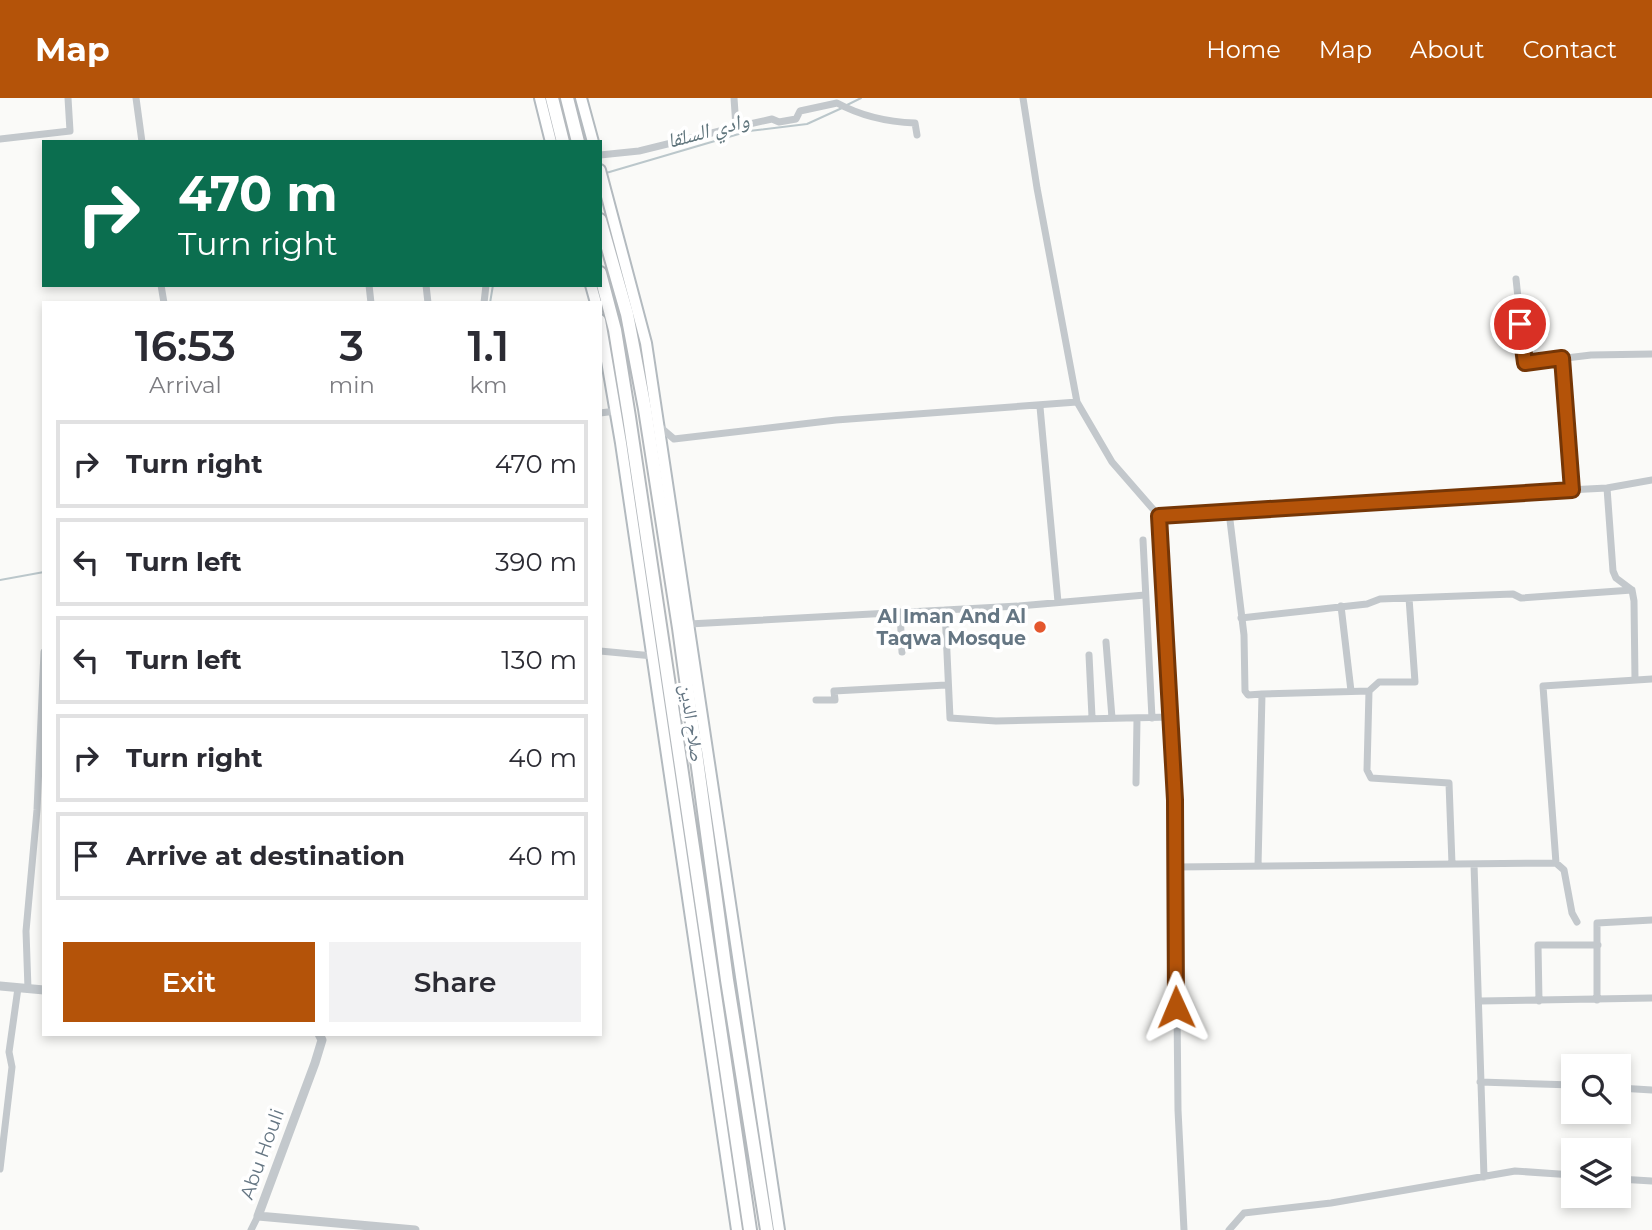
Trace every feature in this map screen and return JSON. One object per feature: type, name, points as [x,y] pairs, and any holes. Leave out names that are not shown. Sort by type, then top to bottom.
[{"type":"highway","points":[[552,98],[562,140]]},
{"type":"highway","points":[[567,98],[578,140]]},
{"type":"highway","name":"صلاح الدين","points":[[602,227],[627,314],[641,389],[679,628],[733,1014],[777,1229]]},
{"type":"highway","name":"صلاح الدين","points":[[602,281],[615,330],[627,404],[750,1230]]},
{"type":"highway","points":[[698,872],[706,879],[713,878]]},
{"type":"highway","points":[[718,1015],[728,1018],[733,1014]]},
{"type":"main road","points":[[540,98],[550,140]]},
{"type":"main road","points":[[581,98],[592,140]]},
{"type":"main road","points":[[602,177],[646,343],[777,1229]]},
{"type":"main road","points":[[602,331],[653,656],[737,1230]]},
{"type":"street","points":[[0,139],[70,131],[68,98]]},
{"type":"street","points":[[136,98],[142,140]]},
{"type":"street","points":[[734,98],[736,127]]},
{"type":"street","points":[[1023,98],[1077,402],[1112,462],[1159,516],[1171,717],[1176,867],[1178,1097],[1184,1230]]},
{"type":"street","points":[[602,155],[639,151],[772,119],[779,122],[796,119],[800,111],[824,101],[837,103],[846,110],[888,122],[915,123],[917,135]]},
{"type":"street","points":[[1516,279],[1525,363],[1562,358],[1652,354]]},
{"type":"street","points":[[1562,358],[1572,490]]},
{"type":"street","points":[[659,426],[674,439],[836,420],[1040,407],[1077,402]]},
{"type":"street","points":[[1040,407],[1058,602]]},
{"type":"street","points":[[602,413],[616,411]]},
{"type":"street","points":[[664,460],[674,439]]},
{"type":"street","points":[[1159,516],[1395,499],[1607,488],[1652,480]]},
{"type":"street","points":[[1607,488],[1613,571],[1616,578],[1632,590]]},
{"type":"street","points":[[1228,512],[1241,618],[1245,691],[1248,695],[1369,691],[1379,682],[1415,682],[1409,598]]},
{"type":"street","points":[[1143,540],[1152,718]]},
{"type":"street","points":[[1241,618],[1409,598],[1513,594],[1521,598],[1632,590]]},
{"type":"street","points":[[1632,590],[1635,680]]},
{"type":"street","points":[[689,624],[945,610],[1145,595]]},
{"type":"street","points":[[1341,606],[1351,691]]},
{"type":"street","points":[[945,610],[946,685],[950,718],[996,721],[1171,717]]},
{"type":"street","points":[[900,612],[902,652]]},
{"type":"street","points":[[1107,642],[1112,718]]},
{"type":"street","points":[[602,651],[653,656]]},
{"type":"street","points":[[1089,655],[1092,718]]},
{"type":"street","points":[[1556,863],[1543,686],[1652,679]]},
{"type":"street","points":[[816,700],[835,700],[834,691],[946,685]]},
{"type":"street","points":[[1369,691],[1367,770],[1371,778],[1388,781],[1449,782],[1452,864]]},
{"type":"street","points":[[1258,866],[1262,694]]},
{"type":"street","points":[[0,1169],[12,1067],[9,1052],[23,988],[37,810],[42,697]]},
{"type":"street","points":[[1136,783],[1137,719]]},
{"type":"street","points":[[1176,867],[1556,863],[1564,870],[1572,912],[1577,922]]},
{"type":"street","points":[[1475,864],[1484,1177]]},
{"type":"street","points":[[1597,1000],[1597,923],[1652,920]]},
{"type":"street","points":[[1539,1001],[1538,945],[1598,944]]},
{"type":"street","points":[[0,986],[42,990]]},
{"type":"street","points":[[1480,1001],[1652,998]]},
{"type":"street","name":"Abu Houli","points":[[321,1036],[322,1040],[315,1063],[258,1216],[415,1230]]},
{"type":"street","points":[[1480,1082],[1561,1085]]},
{"type":"street","points":[[1631,1089],[1652,1090]]},
{"type":"street","points":[[1229,1230],[1244,1213],[1331,1203],[1515,1171],[1561,1174]]},
{"type":"street","points":[[1631,1180],[1652,1181]]},
{"type":"street","points":[[251,1230],[258,1216]]},
{"type":"waterway","name":"وادي السلقا","points":[[847,105],[861,98]]},
{"type":"waterway","name":"وادي السلقا","points":[[606,173],[749,131],[807,124],[842,108]]},
{"type":"waterway","name":"وادي السلقا","points":[[490,301],[493,287]]},
{"type":"waterway","name":"وادي السلقا","points":[[0,580],[42,572]]},
{"type":"place","name":"Al Iman And Al Taqwa Mosque","points":[[1040,627]]},
{"type":"route","points":[[1176,1007],[1175,800],[1159,516],[1395,499],[1572,490],[1562,358],[1525,363],[1520,324]]}]
